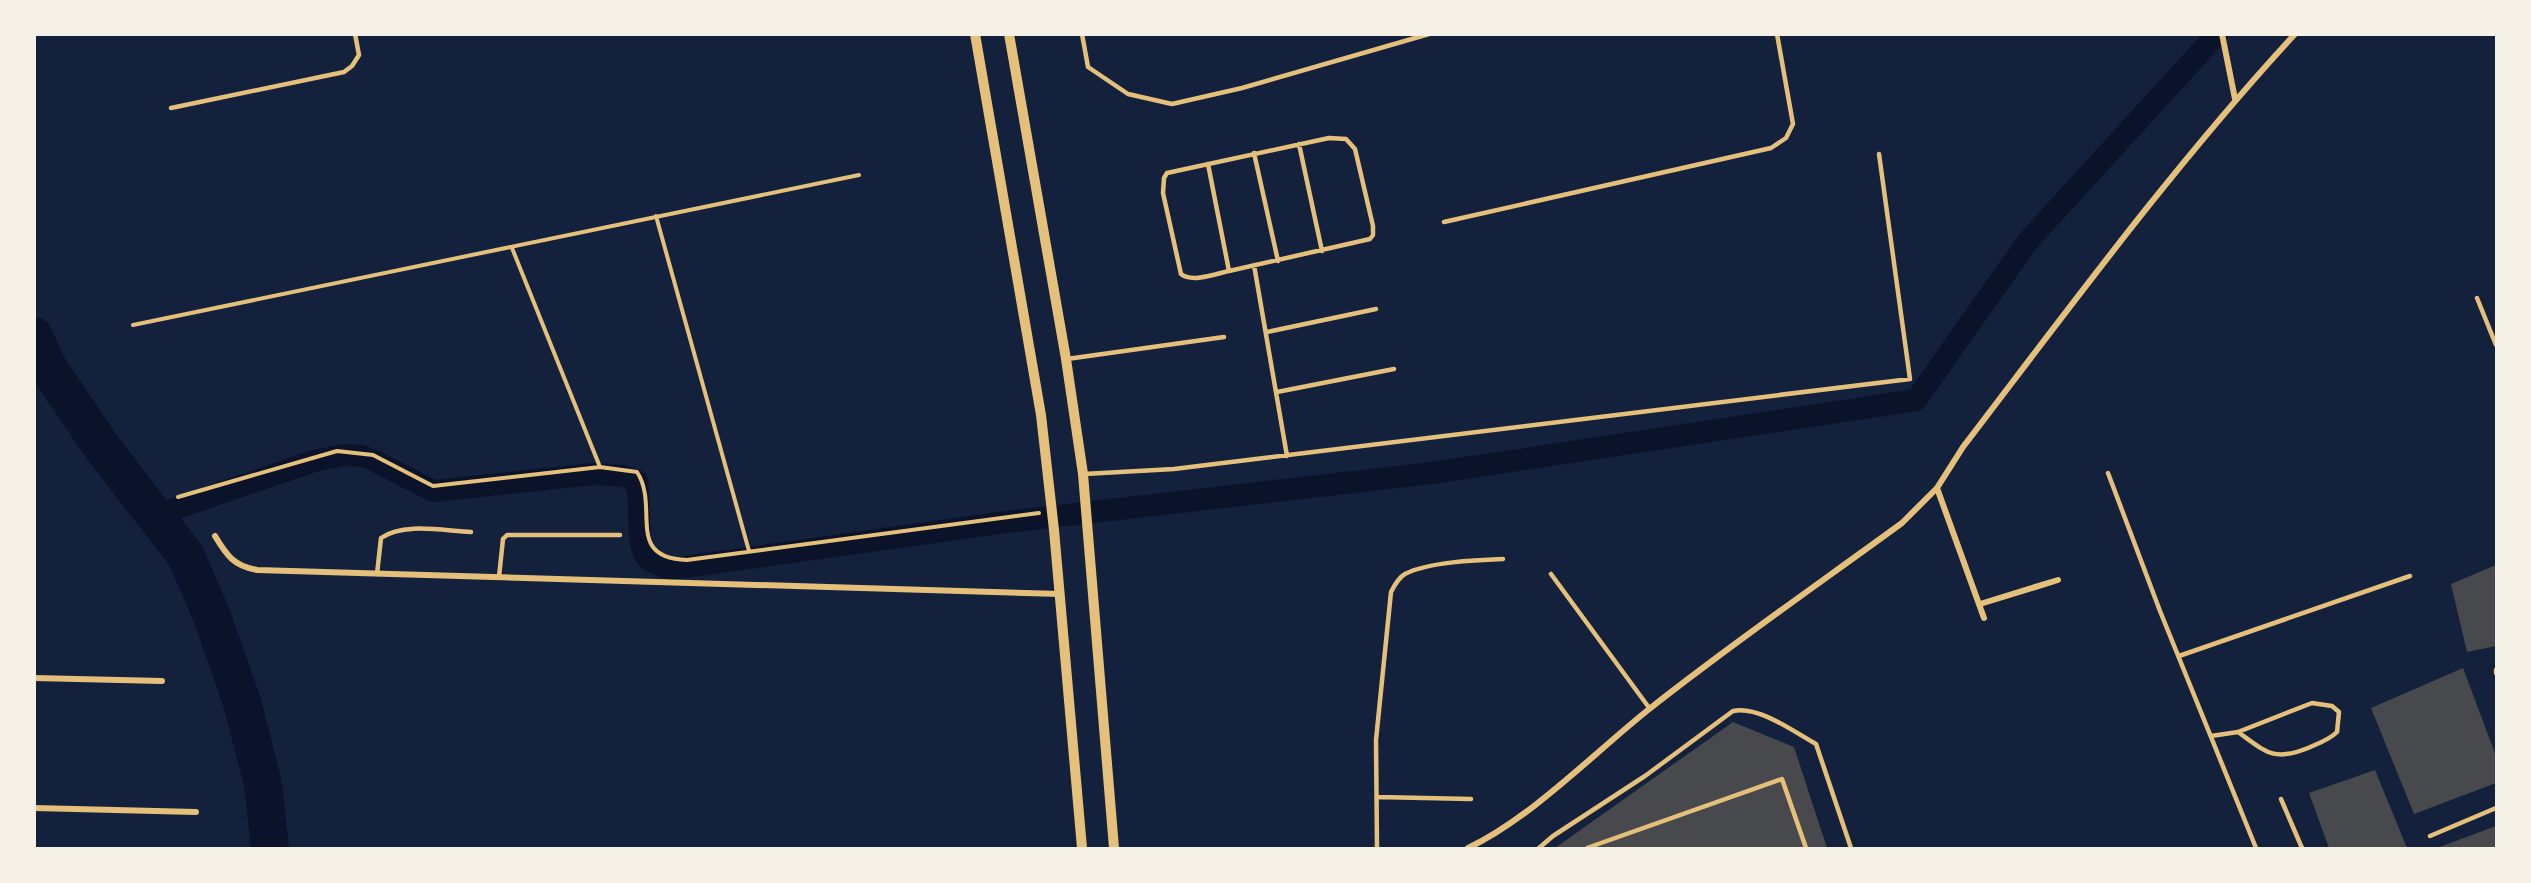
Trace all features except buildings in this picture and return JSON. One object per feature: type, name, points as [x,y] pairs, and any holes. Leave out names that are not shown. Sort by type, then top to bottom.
[{"type":"street","points":[[975,34],[1041,415],[1060,594],[1082,849]]},
{"type":"street","points":[[1009,34],[1066,359],[1083,474],[1114,849]]},
{"type":"street","points":[[2222,34],[2235,99]]},
{"type":"street","points":[[1468,849],[1485,841],[1532,806],[1650,709],[1902,523],[1937,488],[1970,438],[2163,186],[2235,99],[2295,34]]},
{"type":"street","points":[[1937,488],[1984,618]]},
{"type":"street","points":[[215,536],[224,551],[241,567],[257,570],[1060,594]]},
{"type":"street","points":[[1980,604],[2058,580]]},
{"type":"street","points":[[34,678],[162,681]]},
{"type":"street","points":[[34,808],[196,812]]},
{"type":"lane","points":[[171,108],[344,72],[352,66],[359,55],[355,34]]},
{"type":"lane","points":[[1082,34],[1088,67],[1128,94],[1172,104],[1242,88],[1429,34]]},
{"type":"lane","points":[[1444,222],[1771,148],[1786,138],[1792,124],[1777,34]]},
{"type":"lane","points":[[1338,137],[1346,139],[1355,149],[1373,226],[1373,235],[1370,239],[1322,251],[1186,278],[1181,274],[1163,194],[1164,178],[1167,173],[1254,153],[1338,137]]},
{"type":"lane","points":[[1299,144],[1322,251]]},
{"type":"lane","points":[[1254,153],[1278,261]]},
{"type":"lane","points":[[1083,474],[1174,469],[1910,379],[1879,154]]},
{"type":"lane","points":[[1209,164],[1229,271]]},
{"type":"lane","points":[[1254,265],[1287,456]]},
{"type":"lane","points":[[2477,298],[2496,345]]},
{"type":"lane","points":[[1266,332],[1376,309]]},
{"type":"lane","points":[[1066,359],[1224,337]]},
{"type":"lane","points":[[1277,392],[1394,369]]},
{"type":"lane","points":[[2108,473],[2256,849]]},
{"type":"lane","points":[[377,574],[381,538],[390,532],[412,530],[471,532]]},
{"type":"lane","points":[[499,577],[503,539],[507,535],[620,535]]},
{"type":"lane","points":[[1377,849],[1376,740],[1391,592],[1405,574],[1468,560],[1503,559]]},
{"type":"lane","points":[[1551,574],[1650,709]]},
{"type":"lane","points":[[2179,656],[2410,576]]},
{"type":"lane","points":[[2211,736],[2238,732],[2312,703],[2332,706],[2339,712],[2337,732],[2330,739],[2288,756],[2266,752],[2238,732]]},
{"type":"lane","points":[[1539,849],[1553,836],[1645,776],[1733,711],[1740,710],[1756,712],[1816,744],[1851,849]]},
{"type":"lane","points":[[1587,849],[1782,779],[1806,849]]},
{"type":"lane","points":[[1377,797],[1471,799]]},
{"type":"lane","points":[[2282,799],[2302,849]]},
{"type":"lane","points":[[2430,836],[2496,808]]},
{"type":"path","points":[[134,326],[656,216],[859,176]]},
{"type":"path","points":[[656,216],[749,551]]},
{"type":"path","points":[[512,248],[600,468]]},
{"type":"path","points":[[178,497],[337,451],[373,455],[433,486],[600,468],[637,472],[643,481],[646,495],[648,541],[658,554],[671,559],[687,560],[1051,509]]},
{"type":"waterway","points":[[154,516],[314,461],[344,455],[362,456],[373,460],[433,491],[594,474],[624,476],[637,481],[640,534],[644,553],[650,561],[670,569],[1006,522],[1432,473],[1916,400],[2028,241],[2217,34]]},
{"type":"waterway","points":[[34,336],[47,366],[101,446],[186,556],[211,614],[242,702],[263,784],[270,848]]}]
